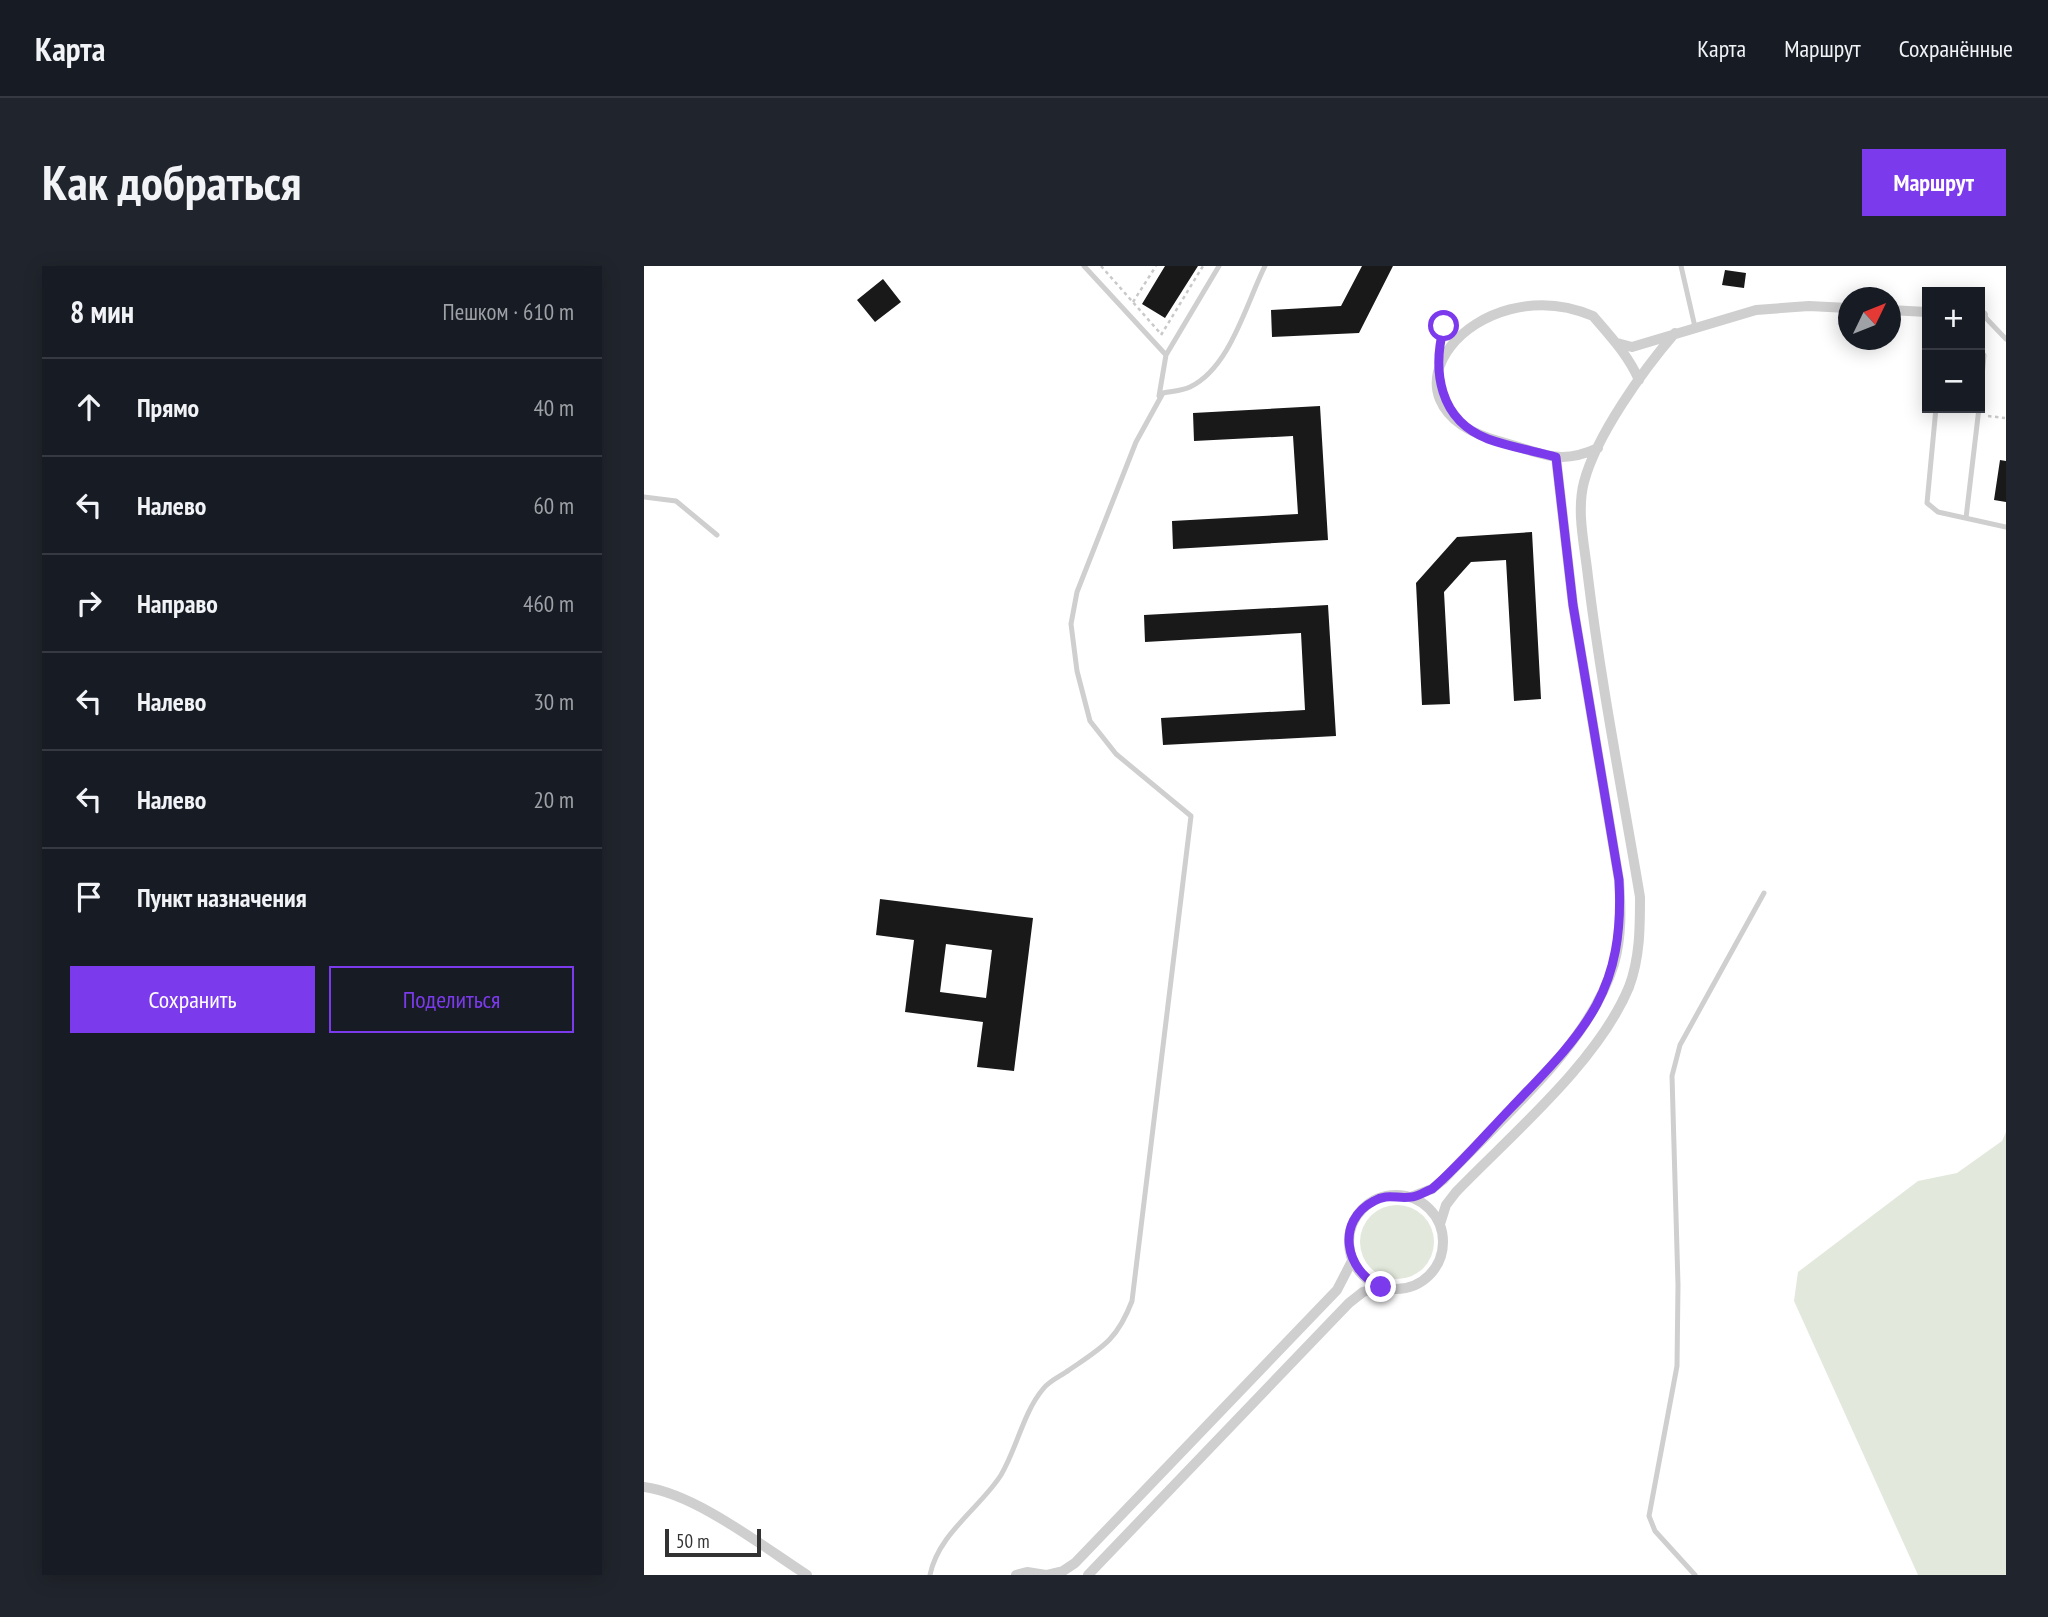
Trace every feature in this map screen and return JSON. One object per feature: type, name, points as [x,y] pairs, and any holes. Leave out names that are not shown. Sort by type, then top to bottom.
[{"type":"street","points":[[1573,298],[1617,343],[1631,362],[1639,380]]},
{"type":"street","points":[[1617,343],[1632,347],[1756,310],[1809,306],[1838,307]]},
{"type":"street","points":[[1901,311],[1922,312]]},
{"type":"street","points":[[1556,457],[1573,605],[1619,880],[1622,924],[1614,962],[1600,1000],[1564,1052],[1443,1180],[1432,1189],[1411,1197],[1382,1197],[1358,1214],[1349,1232],[1352,1261],[1364,1277],[1381,1287],[1400,1290],[1427,1278],[1442,1253],[1440,1224],[1446,1205],[1583,1060],[1603,1032],[1629,986],[1640,942],[1640,897],[1593,621],[1581,514],[1583,485],[1599,447],[1639,380],[1675,333]]},
{"type":"street","points":[[1440,340],[1436,353],[1438,381],[1448,405],[1466,426],[1487,438],[1556,457],[1577,458],[1599,447]]},
{"type":"street","points":[[1411,1197],[1428,1208],[1440,1224]]},
{"type":"street","points":[[1016,1575],[1046,1575],[1063,1571],[1075,1563],[1337,1290],[1352,1261]]},
{"type":"street","points":[[1088,1575],[1349,1303],[1363,1292],[1381,1287]]},
{"type":"street","points":[[644,1488],[665,1490],[690,1502],[807,1575]]},
{"type":"lane","points":[[1084,266],[1166,355]]},
{"type":"lane","points":[[1158,402],[1166,355],[1219,266]]},
{"type":"lane","points":[[930,1575],[947,1539],[999,1478],[1018,1444],[1031,1408],[1044,1387],[1101,1349],[1121,1329],[1132,1301],[1191,816],[1116,754],[1090,721],[1077,671],[1071,624],[1077,592],[1136,442],[1163,393],[1188,388],[1210,374],[1225,354],[1265,266]]},
{"type":"lane","points":[[1681,266],[1695,327]]},
{"type":"lane","points":[[1985,319],[2006,339]]},
{"type":"lane","points":[[1936,413],[1927,503],[1938,512],[2006,527]]},
{"type":"lane","points":[[1966,518],[1978,413]]},
{"type":"lane","points":[[644,496],[676,501],[717,535]]},
{"type":"lane","points":[[1695,1575],[1655,1531],[1649,1516],[1676,1366],[1678,1285],[1672,1076],[1680,1045],[1764,893]]},
{"type":"path","points":[[1101,266],[1161,334]]},
{"type":"path","points":[[1133,303],[1156,266]]},
{"type":"path","points":[[1156,343],[1203,266]]},
{"type":"path","points":[[1985,413],[2005,418]]},
{"type":"shaded area","points":[[2006,1132],[2006,1575],[1918,1575],[1794,1301],[1798,1272],[1918,1181],[1957,1173],[2002,1141]]},
{"type":"shaded area","points":[[1397,1205],[1418,1211],[1428,1221],[1434,1242],[1428,1263],[1418,1273],[1397,1279],[1376,1273],[1366,1263],[1360,1242],[1366,1221],[1376,1211]]},
{"type":"building","points":[[1165,266],[1198,266],[1165,318],[1142,304]]},
{"type":"building","points":[[1362,266],[1393,266],[1359,333],[1272,337],[1271,310],[1341,306]]},
{"type":"building","points":[[1725,270],[1746,273],[1744,288],[1722,285]]},
{"type":"building","points":[[883,279],[901,302],[875,322],[857,300]]},
{"type":"building","points":[[1320,406],[1328,540],[1173,549],[1172,521],[1298,514],[1293,436],[1194,441],[1193,413]]},
{"type":"building","points":[[2000,460],[2006,461],[2006,502],[1994,500]]},
{"type":"building","points":[[1532,532],[1541,699],[1514,701],[1506,560],[1471,562],[1444,592],[1450,704],[1422,705],[1416,583],[1457,537]]},
{"type":"building","points":[[1328,605],[1336,736],[1163,745],[1161,718],[1305,710],[1301,633],[1145,642],[1144,615]]},
{"type":"building","points":[[880,899],[1033,918],[1014,1071],[977,1067],[983,1022],[905,1012],[914,940],[876,935]],"holes":[[[946,944],[992,950],[986,998],[940,992]]]},
{"type":"route","points":[[1381,1287],[1357,1270],[1349,1252],[1349,1232],[1358,1214],[1382,1197],[1411,1197],[1432,1189],[1564,1052],[1582,1030],[1600,1000],[1614,962],[1622,924],[1619,880],[1573,605],[1556,457],[1487,438],[1466,426],[1448,405],[1438,381],[1436,353],[1444,326]]}]
